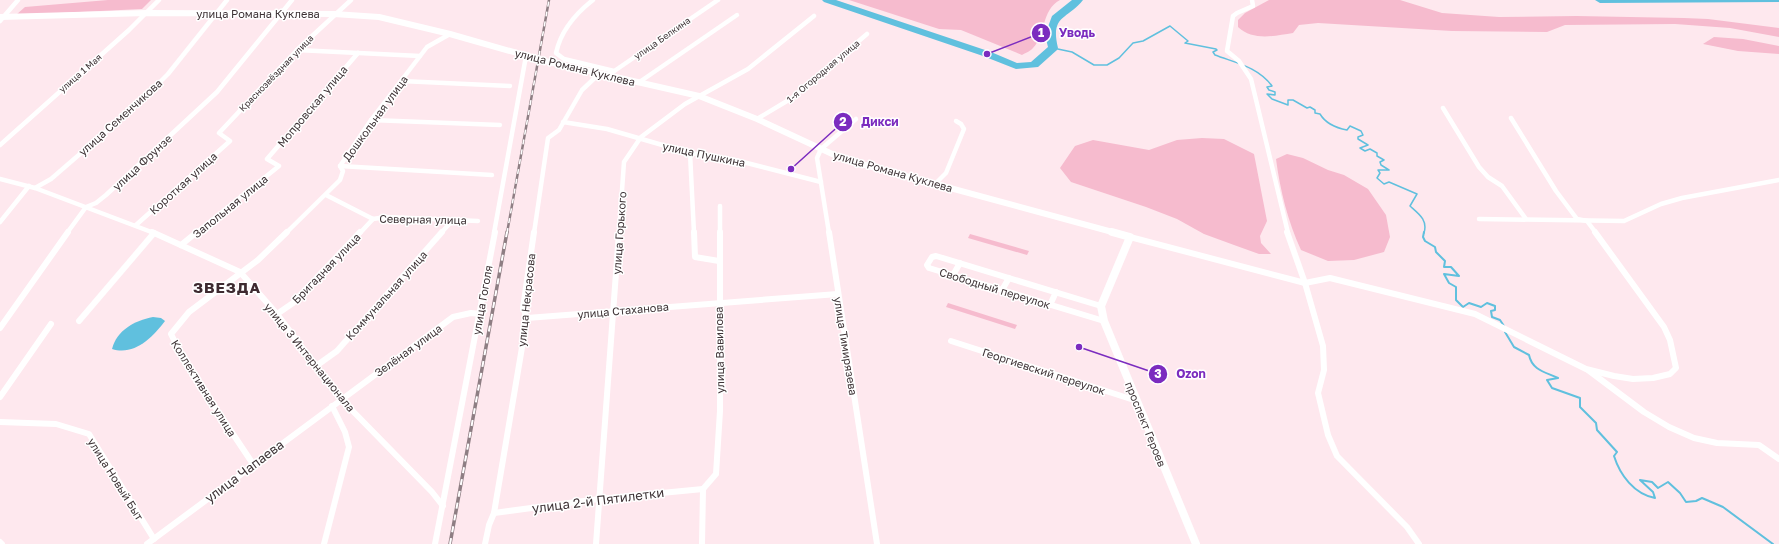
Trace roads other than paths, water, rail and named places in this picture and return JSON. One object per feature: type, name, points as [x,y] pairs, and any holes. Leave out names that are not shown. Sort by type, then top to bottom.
[{"type":"street","points":[[0,21],[18,0]]},
{"type":"street","name":"улица 1 Мая","points":[[0,145],[129,30],[159,0]]},
{"type":"street","name":"улица Семенчикова","points":[[0,222],[32,187],[51,179],[140,102],[168,74],[227,0]]},
{"type":"street","name":"улица Фрунзе","points":[[0,328],[86,207],[96,203],[106,196],[128,173],[217,92],[292,0]]},
{"type":"street","name":"Краснозвёздная улица","points":[[230,141],[219,134],[297,50],[334,14],[351,0]]},
{"type":"street","points":[[593,0],[584,7],[567,28],[558,43],[556,53],[564,59],[614,71]]},
{"type":"street","name":"улица Белкина","points":[[607,76],[718,0]]},
{"type":"street","points":[[1252,0],[1253,6],[1248,10],[1237,13],[1232,17],[1227,51],[1239,61],[1251,79],[1286,228],[1305,283],[1323,346],[1324,370],[1318,393],[1328,435],[1337,456],[1406,527],[1420,544]]},
{"type":"street","name":"улица Романа Куклева","points":[[3,17],[147,12],[217,14],[334,14],[379,17],[450,34],[545,61],[699,96],[757,119],[843,159],[1130,237]]},
{"type":"street","points":[[638,83],[736,15]]},
{"type":"street","name":"улица Горького","points":[[596,544],[624,162],[641,137],[699,96],[748,69],[814,16]]},
{"type":"street","name":"Дошкольная улица","points":[[189,312],[240,272],[258,260],[340,180],[343,171],[340,166],[371,120],[427,46],[442,40],[450,34]]},
{"type":"street","name":"1-я Огородная улица","points":[[757,119],[792,98],[867,34]]},
{"type":"street","points":[[297,50],[420,56]]},
{"type":"street","name":"Мопровская улица","points":[[279,166],[267,159],[358,53]]},
{"type":"street","name":"улица Гоголя","points":[[435,544],[480,314],[527,56]]},
{"type":"street","name":"улица Некрасова","points":[[485,544],[488,525],[494,513],[527,318],[523,308],[548,138],[559,130],[582,90],[599,74]]},
{"type":"street","points":[[401,81],[510,86]]},
{"type":"street","points":[[1444,108],[1479,167],[1488,176],[1502,186],[1526,219]]},
{"type":"street","points":[[821,149],[856,118]]},
{"type":"street","points":[[1511,118],[1556,191],[1576,219],[1587,221],[1664,327],[1670,340],[1676,368],[1670,374],[1653,378],[1633,378],[1586,369]]},
{"type":"street","points":[[371,120],[500,125]]},
{"type":"street","points":[[935,184],[946,173],[964,129],[961,124],[956,121]]},
{"type":"street","name":"улица Пушкина","points":[[563,122],[608,129],[641,137],[690,153],[735,160],[821,182]]},
{"type":"street","name":"Короткая улица","points":[[136,225],[230,141]]},
{"type":"street","name":"улица Тимирязева","points":[[821,149],[818,158],[821,182],[877,544]]},
{"type":"street","points":[[690,153],[695,256],[719,260]]},
{"type":"street","name":"Запольная улица","points":[[181,245],[279,166]]},
{"type":"street","points":[[340,166],[492,175]]},
{"type":"street","name":"улица 3 Интернационала","points":[[0,179],[32,187],[136,225],[240,272],[277,314],[341,399],[432,492],[443,506]]},
{"type":"street","points":[[1479,219],[1624,221],[1661,204],[1682,198],[1779,180]]},
{"type":"street","name":"Северная улица","points":[[326,194],[373,219],[386,217],[478,221]]},
{"type":"street","name":"улица Вавилова","points":[[703,489],[716,474],[720,411],[720,206]]},
{"type":"street","name":"Бригадная улица","points":[[277,314],[293,303],[373,219]]},
{"type":"street","name":"Коммунальная улица","points":[[316,366],[336,351],[453,220]]},
{"type":"street","points":[[79,321],[154,233]]},
{"type":"street","points":[[1101,306],[1130,237],[1305,283],[1330,278],[1475,314],[1586,369],[1644,412],[1669,427],[1694,438],[1717,443],[1759,445],[1779,459]]},
{"type":"street","name":"Свободный переулок","points":[[1101,306],[936,256],[932,257],[927,265],[929,268],[1104,321]]},
{"type":"street","points":[[953,275],[960,263]]},
{"type":"street","points":[[1002,290],[1009,278]]},
{"type":"street","points":[[1050,305],[1056,292]]},
{"type":"street","name":"улица Стаханова","points":[[527,318],[838,294]]},
{"type":"street","name":"проспект Героев","points":[[1101,306],[1104,321],[1196,544]]},
{"type":"street","name":"Коллективная улица","points":[[189,312],[170,334],[185,362],[254,464]]},
{"type":"street","name":"Зелёная улица","points":[[341,399],[453,317],[471,313],[480,314]]},
{"type":"street","points":[[0,397],[51,324]]},
{"type":"street","name":"Георгиевский переулок","points":[[951,341],[1137,401]]},
{"type":"street","name":"улица Чапаева","points":[[147,544],[341,399]]},
{"type":"street","points":[[324,544],[349,447],[345,432],[332,406]]},
{"type":"street","name":"улица Новый Быт","points":[[0,422],[45,422],[72,426],[89,434],[154,539]]},
{"type":"street","points":[[702,544],[703,489]]},
{"type":"street","name":"улица 2-й Пятилетки","points":[[494,513],[599,499],[703,489]]},
{"type":"water","points":[[153,317],[161,318],[165,321],[154,334],[142,344],[128,350],[120,351],[112,349],[114,342],[127,327],[139,321]]},
{"type":"waterway","points":[[827,0],[987,54],[1016,66],[1034,65],[1053,48],[1050,35],[1055,18],[1078,0]]},
{"type":"waterway","points":[[1600,0],[1777,0]]},
{"type":"waterway","points":[[1053,48],[1072,52],[1094,65],[1107,65],[1119,58],[1133,43],[1143,41],[1170,26],[1188,41],[1185,43],[1216,49],[1217,50],[1213,52],[1215,55],[1246,66],[1260,74],[1272,86],[1267,87],[1269,90],[1275,92],[1275,95],[1267,94],[1272,99],[1288,105],[1288,100],[1293,100],[1307,108],[1310,107],[1315,110],[1315,113],[1320,114],[1328,123],[1335,127],[1347,130],[1350,126],[1361,131],[1363,135],[1358,137],[1358,139],[1368,145],[1360,148],[1365,151],[1370,149],[1377,153],[1377,156],[1384,160],[1380,162],[1381,165],[1389,170],[1378,170],[1380,173],[1377,178],[1384,184],[1389,182],[1417,194],[1410,206],[1424,221],[1424,233]]},
{"type":"waterway","points":[[1424,232],[1423,237],[1425,241],[1435,247],[1436,252],[1445,261],[1444,267],[1451,267],[1459,276],[1444,274],[1449,283],[1456,287],[1456,300],[1463,307],[1469,303],[1481,307],[1487,303],[1495,306],[1495,310],[1491,311],[1492,317],[1500,320],[1504,326]]},
{"type":"waterway","points":[[1505,332],[1514,347],[1529,355],[1536,367],[1558,378],[1547,380],[1552,388],[1580,398],[1580,407],[1596,423],[1597,430],[1617,452],[1614,456],[1620,470],[1634,488],[1647,496],[1655,498],[1653,492],[1640,480],[1652,482],[1658,488],[1668,482],[1680,493],[1686,502],[1696,501],[1702,498],[1723,507],[1773,544]]},
{"type":"railway","points":[[507,233],[549,0]]},
{"type":"railway","points":[[450,544],[507,232]]},
{"type":"place","name":"Уводь","points":[[987,54]]},
{"type":"place","name":"Дикси","points":[[791,169]]},
{"type":"place","name":"Ozon","points":[[1079,347]]},
{"type":"district","name":"ЗВЕЗДА","points":[[227,287]]}]
